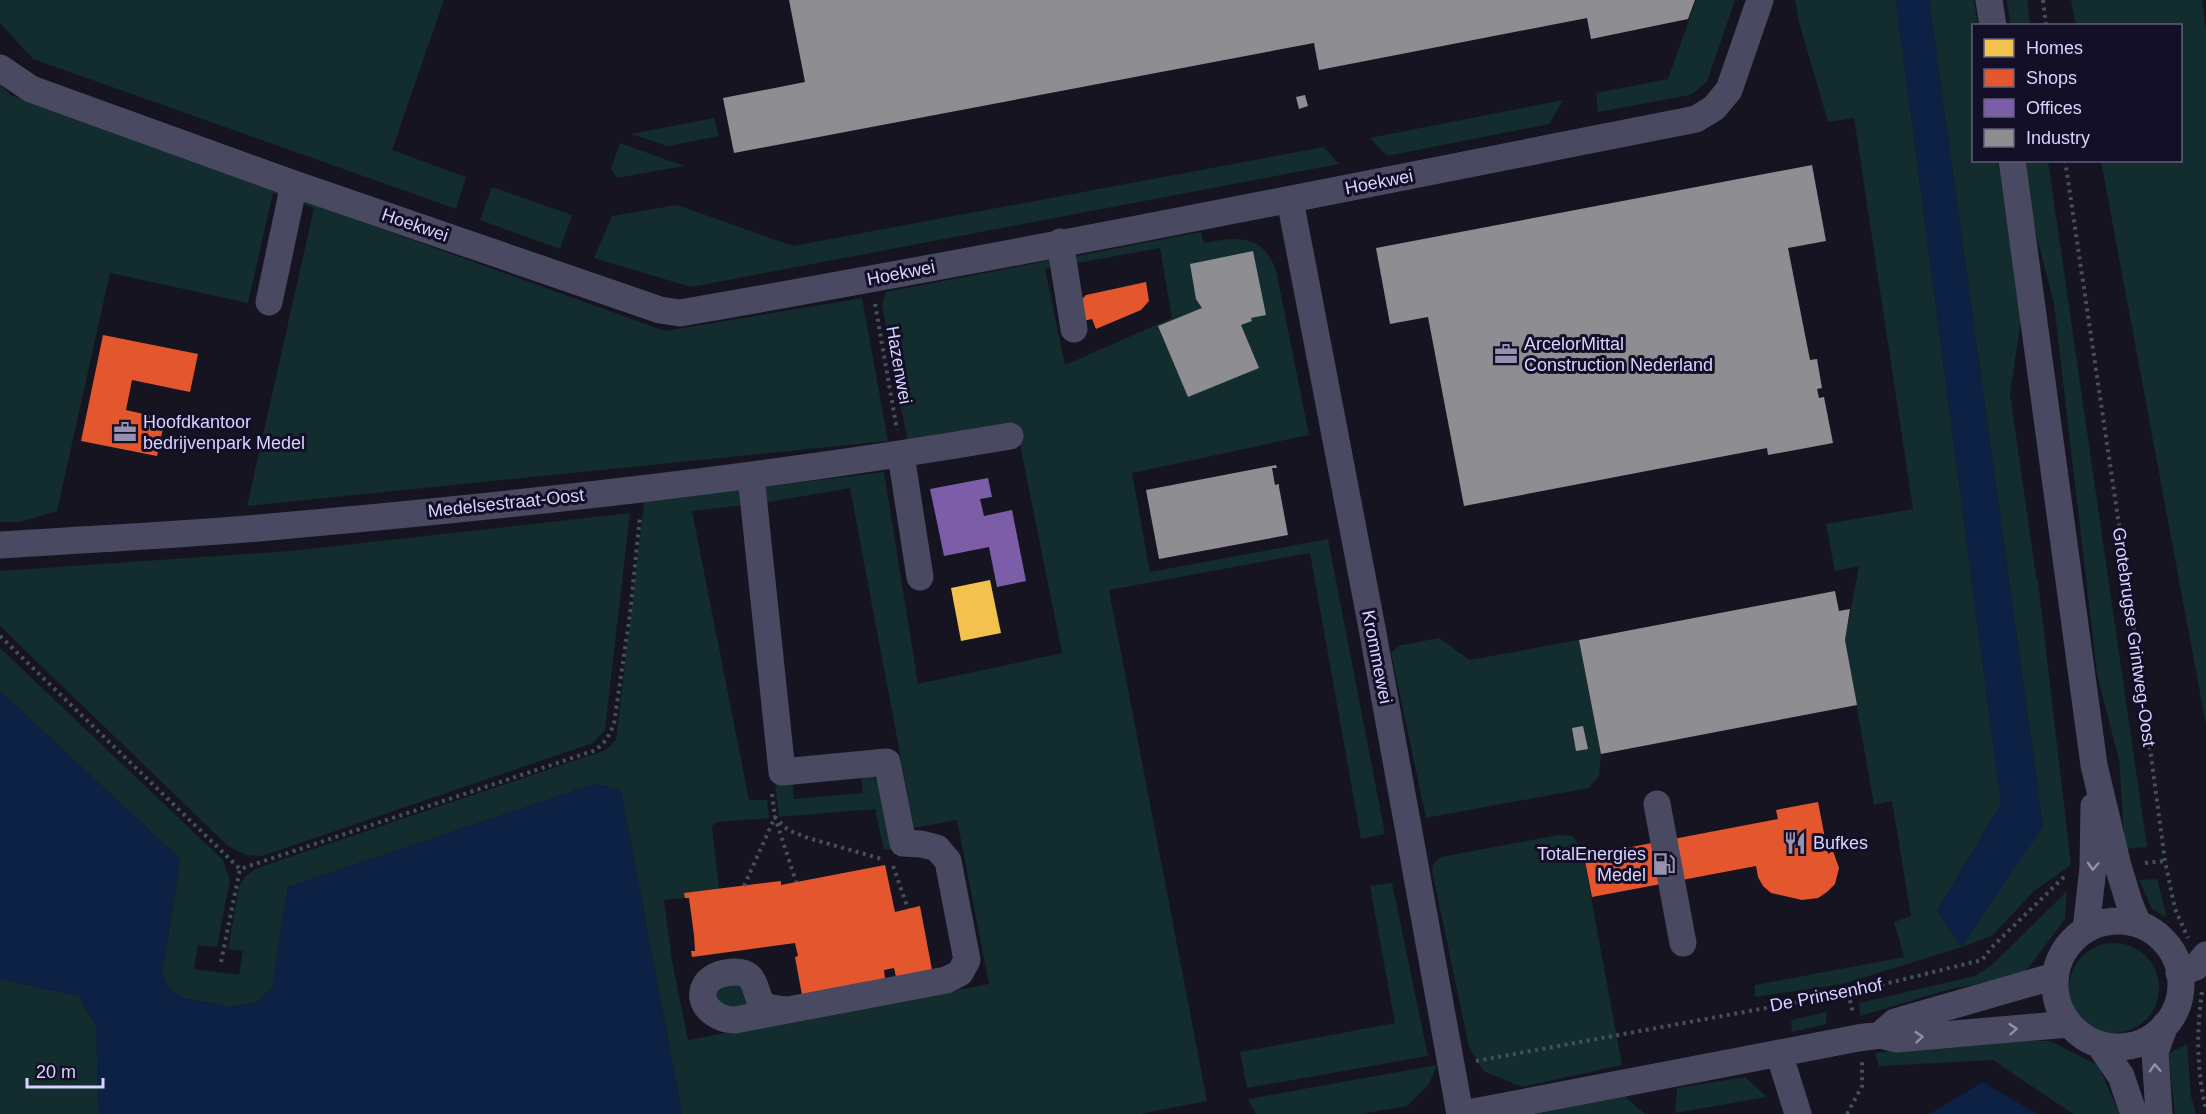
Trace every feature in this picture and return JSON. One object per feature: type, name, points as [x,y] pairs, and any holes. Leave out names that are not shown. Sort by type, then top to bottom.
[{"type":"street","name":"Hoekwei","points":[[0,68],[31,89],[294,184],[660,310],[680,313],[870,280],[1290,200],[1696,119],[1714,108],[1729,90],[1760,0]]},
{"type":"street","points":[[1989,0],[1993,24]]},
{"type":"street","points":[[2012,162],[2106,867],[2086,929]]},
{"type":"street","points":[[269,302],[294,184]]},
{"type":"street","name":"Krommewei","points":[[1290,200],[1372,628],[1461,1114]]},
{"type":"street","points":[[1060,242],[1074,329]]},
{"type":"street","name":"Medelsestraat-Oost","points":[[0,545],[268,528],[632,490],[901,455],[1010,436]]},
{"type":"street","points":[[901,455],[920,577]]},
{"type":"street","points":[[751,476],[782,772],[887,762],[903,843],[937,848],[948,861],[967,960],[960,973],[946,980],[786,1010]]},
{"type":"street","points":[[1657,804],[1683,943]]},
{"type":"street","points":[[2106,867],[2129,902],[2138,924]]},
{"type":"street","points":[[2166,1025],[2152,1037],[2135,1044],[2117,1047],[2099,1044],[2082,1036],[2068,1024],[2055,993],[2055,976],[2060,957],[2071,941],[2086,929],[2102,923],[2120,921],[2138,924],[2154,933],[2169,947],[2178,965],[2194,965]]},
{"type":"street","points":[[2159,1114],[2155,1052],[2176,1007],[2181,987],[2194,965]]},
{"type":"street","points":[[1880,1035],[1895,1022],[2055,976]]},
{"type":"street","points":[[1461,1114],[1880,1035],[1896,1039],[2068,1024]]},
{"type":"street","points":[[2099,1044],[2121,1076],[2134,1114]]},
{"type":"street","points":[[1779,1053],[1798,1114]]},
{"type":"path","points":[[2043,0],[2046,24]]},
{"type":"path","name":"Grotebrugse Grintweg-Oost","points":[[2065,162],[2165,861],[2175,909],[2187,933],[2202,990],[2197,1024],[2202,1092],[2206,1110]]},
{"type":"path","name":"Hazenwei","points":[[870,280],[901,455]]},
{"type":"path","points":[[240,869],[596,750],[607,739],[614,724],[630,614],[641,506]]},
{"type":"path","points":[[0,636],[240,869]]},
{"type":"path","points":[[744,886],[775,818],[788,830],[808,838],[885,860],[893,866],[908,909]]},
{"type":"path","name":"De Prinsenhof","points":[[1452,1066],[1848,993],[1982,960],[1993,946],[2065,874],[2165,861]]},
{"type":"path","points":[[220,962],[240,869]]},
{"type":"green space","points":[[0,0],[444,0],[392,150],[466,177],[456,209],[33,59],[0,23]]},
{"type":"green space","points":[[1696,0],[1735,0],[1707,82],[1690,95],[1598,112],[1596,93],[1668,79]]},
{"type":"green space","points":[[1795,0],[1896,0],[2001,804],[1937,911],[2043,827],[1929,0],[1974,0],[1978,24],[1972,24],[1972,162],[1998,162],[2021,319],[2010,394],[2038,581],[2071,865],[2034,891],[1992,936],[1843,984],[1755,997],[1755,985],[1904,957],[1894,922],[1911,916],[1892,801],[1874,805],[1845,640],[1859,566],[1835,571],[1826,524],[1913,509],[1854,118],[1828,122],[1799,22]]},
{"type":"green space","points":[[2007,0],[2027,0],[2030,24],[2010,24]]},
{"type":"green space","points":[[2071,0],[2202,0],[2206,30],[2206,725],[2101,162],[2182,162],[2182,24],[2076,24]]},
{"type":"green space","points":[[0,84],[11,95],[665,331],[862,298],[888,441],[247,506],[314,208],[273,193],[248,303],[110,273],[57,511],[20,522],[0,522]]},
{"type":"green space","points":[[1563,100],[1549,124],[1387,156],[1370,138]]},
{"type":"green space","points":[[714,118],[719,136],[668,146],[631,134]]},
{"type":"green space","points":[[620,143],[684,166],[617,178],[611,169]]},
{"type":"green space","points":[[1324,147],[1339,164],[691,287],[594,258],[612,216],[677,205],[793,246]]},
{"type":"green space","points":[[2025,162],[2048,162],[2147,847],[2125,849],[2119,760],[2097,674],[2054,304],[2029,206]]},
{"type":"green space","points":[[492,187],[572,215],[560,249],[480,220]]},
{"type":"green space","points":[[1201,232],[1204,243],[1227,239],[1247,240],[1263,249],[1270,258],[1276,270],[1309,435],[1132,473],[1150,572],[1328,539],[1385,834],[1361,839],[1310,553],[1109,590],[1207,1101],[1139,1114],[682,1114],[621,790],[595,784],[288,887],[272,989],[255,1003],[229,1007],[183,998],[169,988],[162,976],[180,859],[0,691],[0,648],[223,860],[230,880],[217,947],[198,945],[194,969],[239,975],[243,951],[228,949],[239,887],[245,876],[257,868],[606,750],[616,740],[644,502],[884,472],[918,684],[1062,653],[1016,425],[908,443],[882,305],[886,292],[1052,260],[1053,267],[1045,269],[1065,365],[1172,318],[1160,248],[1072,264],[1071,257]],"holes":[[[850,488],[914,828],[957,820],[989,984],[688,1040],[672,961],[664,900],[685,898],[684,893],[719,889],[712,827],[716,822],[769,818],[767,800],[749,800],[692,511],[769,502]]]},
{"type":"green space","points":[[630,513],[605,730],[593,743],[262,856],[246,855],[228,846],[0,626],[0,571],[290,551]]},
{"type":"green space","points":[[1439,638],[1470,660],[1579,640],[1601,754],[1599,776],[1589,788],[1426,818],[1391,653],[1398,646]]},
{"type":"green space","points":[[861,774],[872,776],[878,781],[893,849],[884,850],[875,809],[779,817],[775,783],[792,781],[794,799],[863,793]]},
{"type":"green space","points":[[1558,835],[1572,836],[1582,848],[1622,1065],[1522,1087],[1483,1071],[1469,1047],[1432,871],[1433,864],[1441,857]]},
{"type":"green space","points":[[2157,879],[2167,918],[2152,909],[2139,880]]},
{"type":"green space","points":[[1392,883],[1428,1056],[1247,1088],[1240,1052],[1395,1023],[1370,886]]},
{"type":"green space","points":[[2067,891],[2065,919],[2023,975],[1947,990],[1860,1016],[1859,1003],[1975,976],[1993,964]]},
{"type":"green space","points":[[2114,943],[2131,946],[2146,956],[2156,971],[2159,988],[2156,1005],[2146,1020],[2131,1030],[2114,1033],[2097,1030],[2082,1020],[2072,1005],[2069,988],[2072,971],[2082,956],[2097,946]]},
{"type":"green space","points":[[0,979],[79,996],[96,1026],[99,1114],[0,1114]]},
{"type":"green space","points":[[739,981],[751,998],[746,1007],[736,1010],[714,1000],[718,984]]},
{"type":"green space","points":[[1827,1012],[1826,1024],[1792,1032],[1791,1020]]},
{"type":"green space","points":[[1994,1040],[2050,1041],[2098,1065],[2120,1114],[2073,1114],[1993,1060],[1879,1066],[1875,1053]]},
{"type":"green space","points":[[2187,1044],[2191,1096],[2196,1114],[2175,1114],[2168,1054]]},
{"type":"green space","points":[[1437,1065],[1429,1084],[1407,1106],[1361,1114],[1256,1114],[1248,1099]]},
{"type":"green space","points":[[1745,1077],[1767,1097],[1675,1113],[1677,1088]]},
{"type":"green space","points":[[1624,1096],[1645,1114],[1536,1114]]},
{"type":"water","points":[[1896,0],[1929,0],[2043,827],[1962,947],[1937,911],[2001,804]]},
{"type":"water","points":[[0,691],[180,859],[162,976],[169,988],[183,998],[229,1007],[255,1003],[272,988],[288,887],[595,784],[621,790],[682,1114],[99,1114],[96,1026],[79,996],[0,979]]},
{"type":"water","points":[[1983,1082],[2037,1114],[1929,1114]]},
{"type":"building: Homes","points":[[990,580],[1001,633],[961,641],[951,588]]},
{"type":"building: Shops","points":[[1146,282],[1149,301],[1141,310],[1096,329],[1092,319],[1083,321],[1083,298],[1086,295]]},
{"type":"building: Shops","points":[[103,335],[198,354],[190,392],[132,380],[126,410],[165,419],[157,456],[81,441]]},
{"type":"building: Shops","points":[[1818,802],[1828,854],[1833,851],[1839,868],[1835,884],[1818,898],[1802,900],[1771,893],[1758,877],[1756,866],[1592,897],[1584,856],[1778,819],[1776,810]]},
{"type":"building: Shops","points":[[885,865],[895,912],[920,906],[932,970],[896,977],[894,968],[884,970],[885,979],[802,995],[795,957],[798,956],[795,943],[692,957],[691,951],[695,951],[694,935],[689,898],[685,898],[684,893],[781,881],[781,885]]},
{"type":"building: Offices","points":[[988,478],[992,497],[980,499],[984,516],[1012,510],[1026,581],[997,587],[989,547],[944,556],[930,489]]},
{"type":"building: Industry","points":[[789,0],[1695,0],[1688,19],[1591,39],[1587,18],[1319,70],[1314,43],[734,153],[723,98],[805,82]]},
{"type":"building: Industry","points":[[1305,95],[1308,106],[1299,109],[1296,97]]},
{"type":"building: Industry","points":[[1812,165],[1826,241],[1788,248],[1810,360],[1817,359],[1822,388],[1817,389],[1819,398],[1824,397],[1833,443],[1768,455],[1767,448],[1464,506],[1428,317],[1390,324],[1376,248]]},
{"type":"building: Industry","points":[[1253,251],[1266,315],[1251,318],[1252,321],[1241,325],[1259,368],[1188,397],[1158,326],[1202,308],[1196,299],[1190,264]]},
{"type":"building: Industry","points":[[1276,465],[1277,468],[1272,468],[1275,485],[1279,484],[1288,535],[1159,559],[1146,490]]},
{"type":"building: Industry","points":[[1835,591],[1839,611],[1850,609],[1845,640],[1857,705],[1601,754],[1579,640]]},
{"type":"building: Industry","points":[[1583,726],[1588,749],[1576,751],[1572,728]]},
{"type":"place","name":"ArcelorMittal Construction Nederland","points":[[1506,354]]},
{"type":"place","name":"Hoofdkantoor bedrijvenpark Medel","points":[[125,432]]},
{"type":"place","name":"Bufkes","points":[[1795,843]]},
{"type":"place","name":"TotalEnergies Medel","points":[[1664,864]]}]
